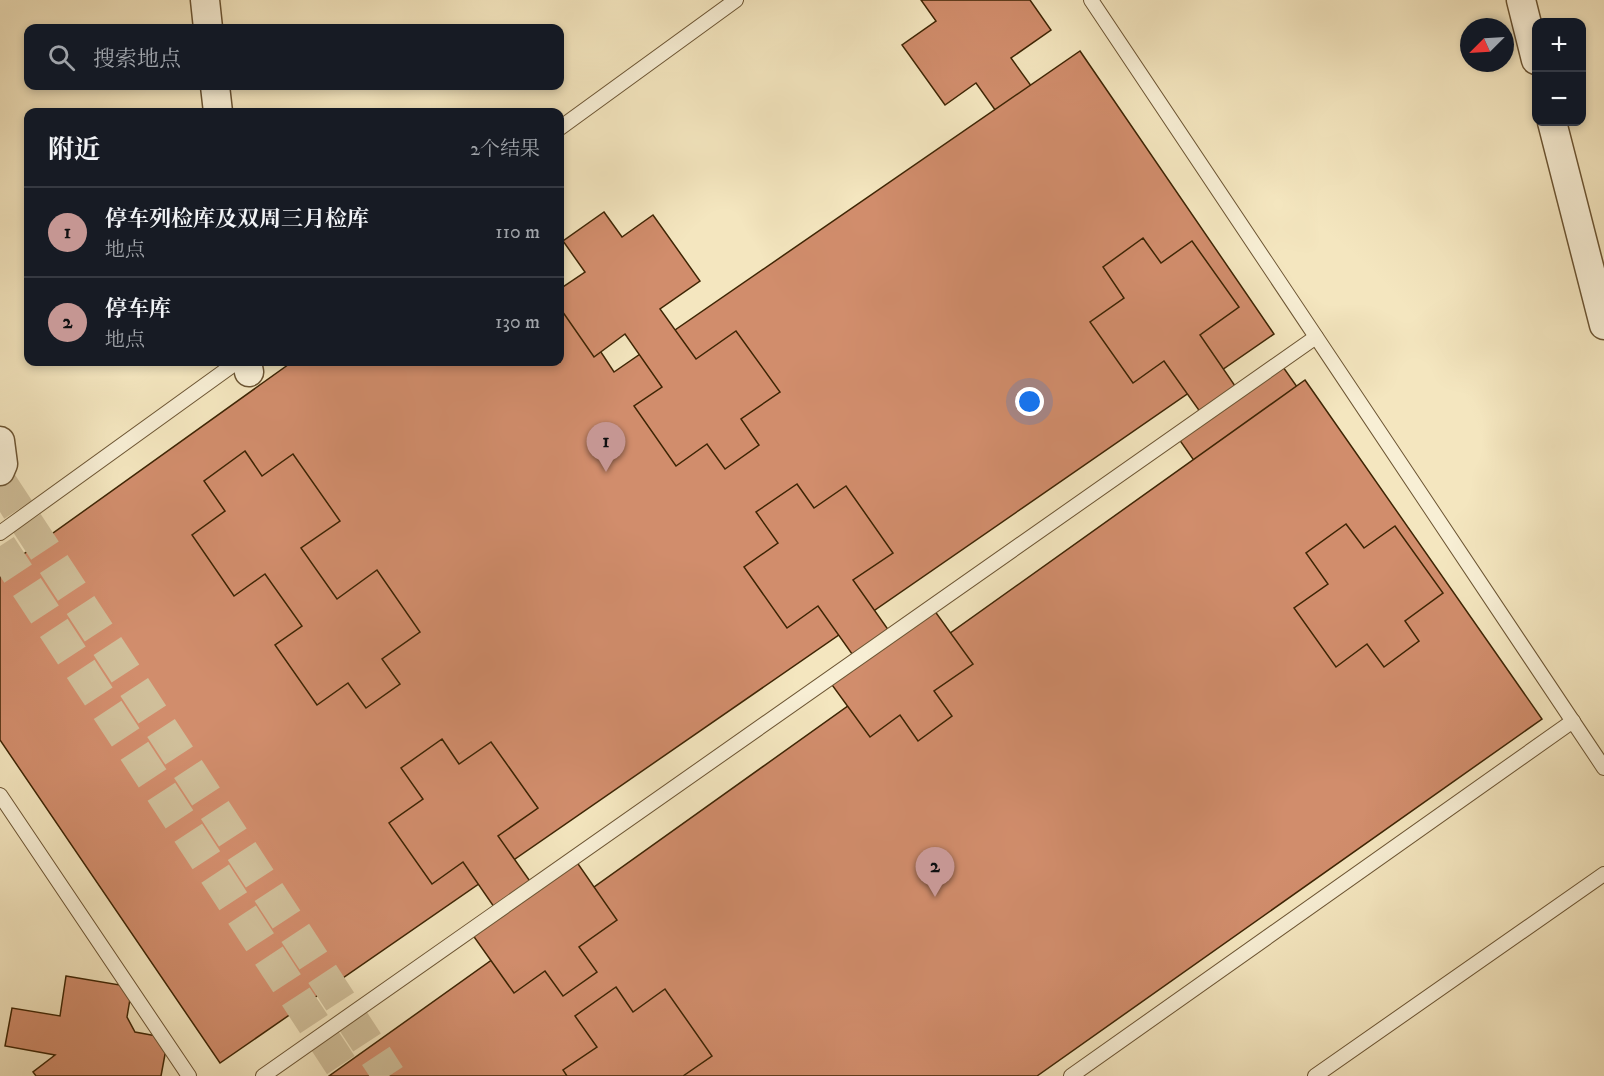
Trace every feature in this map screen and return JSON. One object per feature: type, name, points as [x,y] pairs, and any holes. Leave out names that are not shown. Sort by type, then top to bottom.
[{"type":"street","points":[[205,0],[208,24]]},
{"type":"street","points":[[1521,0],[1532,44]]},
{"type":"street","points":[[215,90],[218,108]]},
{"type":"street","points":[[1553,126],[1604,325]]},
{"type":"street","points":[[0,441],[3,464],[0,471]]},
{"type":"lane","points":[[564,125],[736,0]]},
{"type":"lane","points":[[1092,0],[1604,768]]},
{"type":"lane","points":[[263,1076],[1316,337]]},
{"type":"lane","points":[[0,533],[243,366]]},
{"type":"lane","points":[[1071,1076],[1573,722]]},
{"type":"lane","points":[[0,795],[189,1076]]},
{"type":"lane","points":[[1315,1076],[1604,874]]},
{"type":"building","points":[[921,0],[1030,0],[1051,30],[1011,58],[1047,108],[1088,80],[1131,141],[1093,168],[1111,194],[1076,218],[1059,193],[1028,214],[985,155],[1013,135],[976,83],[945,105],[902,45],[936,21]]},
{"type":"building","points":[[1080,51],[1274,334],[220,1063],[0,740],[0,571],[286,366],[564,366],[564,296],[614,372]]},
{"type":"building","points":[[604,212],[622,237],[653,215],[700,281],[660,309],[696,359],[736,331],[780,392],[741,419],[759,445],[725,469],[707,444],[676,466],[634,406],[662,387],[625,334],[594,357],[564,314],[564,286],[585,272],[564,240]]},
{"type":"building","points":[[1143,238],[1161,263],[1192,241],[1239,307],[1200,335],[1235,386],[1276,357],[1319,418],[1281,445],[1299,471],[1265,495],[1247,470],[1216,492],[1174,432],[1201,413],[1164,361],[1133,383],[1090,322],[1124,298],[1103,267]]},
{"type":"building","points":[[1305,380],[1542,719],[1037,1076],[329,1076]]},
{"type":"building","points":[[245,451],[262,476],[293,454],[340,521],[301,548],[337,599],[377,570],[420,632],[382,659],[400,684],[366,708],[348,683],[317,705],[275,645],[302,626],[265,574],[234,596],[192,535],[225,511],[204,481]]},
{"type":"building","points":[[797,484],[814,508],[846,486],[893,553],[853,580],[889,631],[929,603],[973,664],[934,691],[952,716],[918,741],[900,715],[870,737],[827,678],[855,658],[818,606],[787,628],[744,567],[778,543],[756,512]]},
{"type":"building","points":[[1346,524],[1364,548],[1395,526],[1443,593],[1405,621],[1419,641],[1384,667],[1367,644],[1336,667],[1294,608],[1328,584],[1306,553]]},
{"type":"building","points":[[442,739],[459,764],[491,742],[538,808],[498,836],[534,887],[574,858],[617,920],[579,947],[597,972],[563,996],[545,971],[514,993],[472,934],[499,914],[463,862],[432,884],[389,823],[423,799],[401,768]]},
{"type":"building","points":[[66,976],[132,987],[127,1017],[135,1032],[168,1038],[161,1076],[36,1076],[33,1072],[55,1055],[5,1046],[12,1008],[60,1016]]},
{"type":"building","points":[[616,987],[633,1012],[665,989],[712,1056],[683,1076],[567,1076],[563,1070],[597,1047],[575,1016]]},
{"type":"tunnel","points":[[0,482],[389,1076]]},
{"type":"tunnel","points":[[0,546],[348,1076]]},
{"type":"place","name":"停车列检库及双周三月检库","points":[[606,472]]},
{"type":"place","name":"停车库","points":[[935,897]]}]
